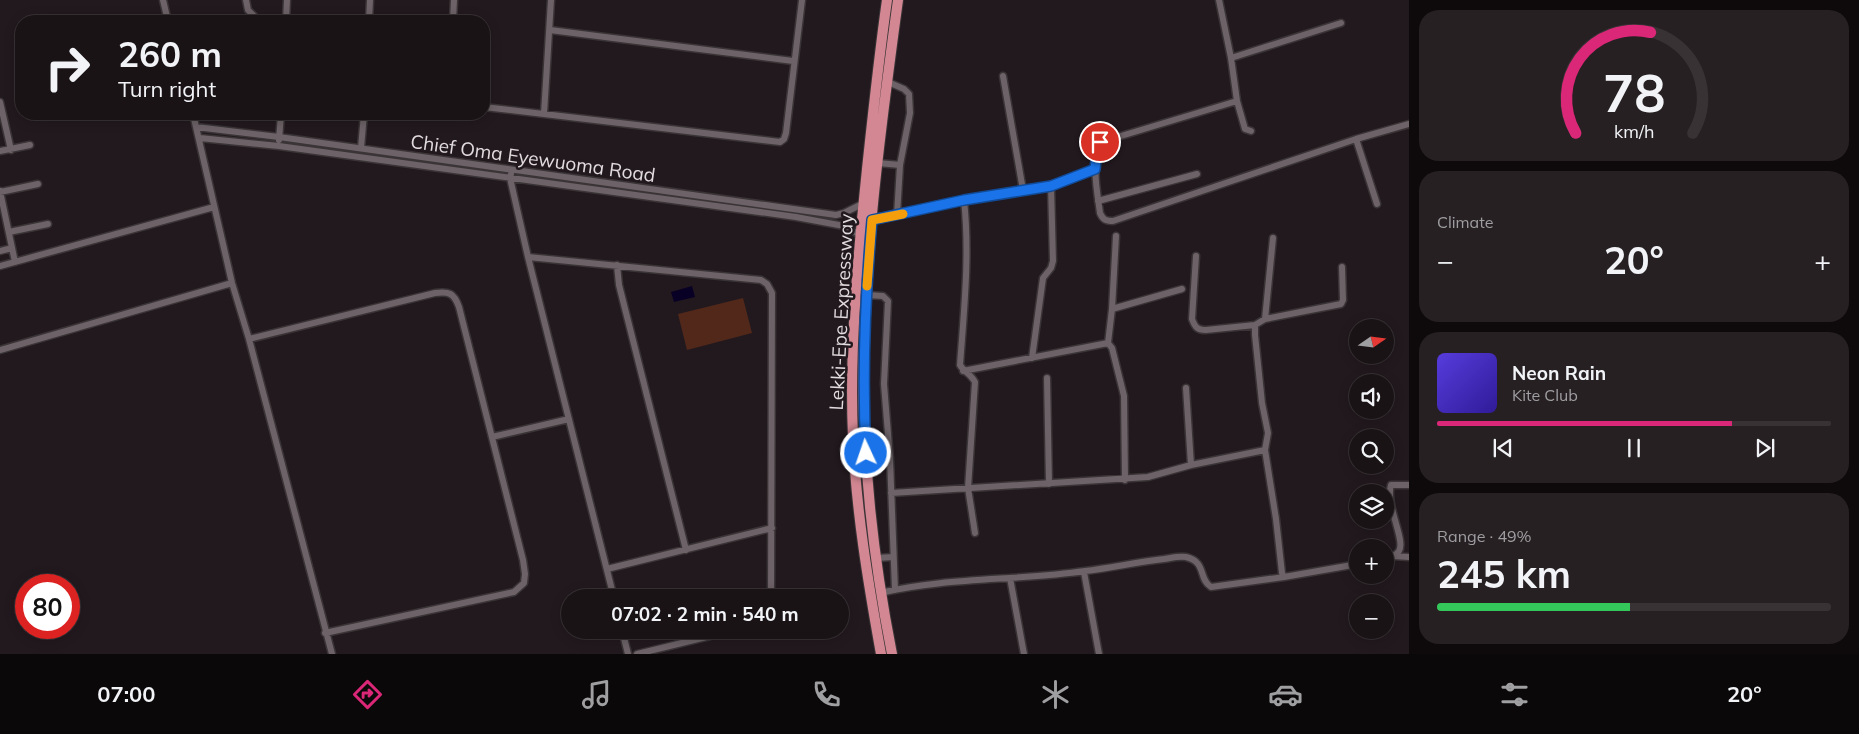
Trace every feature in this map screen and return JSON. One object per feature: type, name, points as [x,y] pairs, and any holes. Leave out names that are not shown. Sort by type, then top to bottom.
[{"type":"highway","name":"Lekki-Epe Expressway","points":[[882,654],[863,548],[856,480],[853,435],[853,349],[860,234],[887,0]]},
{"type":"highway","name":"Lekki-Epe Expressway","points":[[892,654],[880,593],[867,469],[864,420],[867,295],[872,220],[898,0]]},
{"type":"street","points":[[163,0],[167,15]]},
{"type":"street","points":[[246,0],[248,10],[252,15]]},
{"type":"street","points":[[286,15],[287,0]]},
{"type":"street","points":[[369,15],[370,0]]},
{"type":"street","points":[[453,15],[454,0]]},
{"type":"street","points":[[544,114],[551,0]]},
{"type":"street","points":[[490,108],[780,142],[784,140],[786,133],[793,61],[802,0]]},
{"type":"street","points":[[1219,0],[1237,101],[1245,129],[1251,131]]},
{"type":"street","points":[[1230,58],[1341,23]]},
{"type":"street","points":[[550,30],[793,61]]},
{"type":"street","points":[[1003,76],[1023,190]]},
{"type":"street","points":[[888,82],[904,89],[909,94],[910,113],[900,165],[897,215]]},
{"type":"street","points":[[1237,101],[1100,142],[1095,169],[1098,201],[1102,218],[1106,221],[1113,220],[1409,124]]},
{"type":"street","points":[[0,102],[11,150]]},
{"type":"street","points":[[194,120],[232,282],[249,339],[332,654]]},
{"type":"street","points":[[279,146],[280,120]]},
{"type":"street","points":[[361,148],[363,120]]},
{"type":"street","name":"Chief Oma Eyewuoma Road","points":[[196,127],[836,214],[844,213],[864,203]]},
{"type":"street","name":"Chief Oma Eyewuoma Road","points":[[200,138],[279,146],[796,217],[844,226],[860,234]]},
{"type":"street","points":[[1356,140],[1377,204]]},
{"type":"street","points":[[0,151],[30,145]]},
{"type":"street","points":[[878,163],[900,165]]},
{"type":"street","points":[[872,220],[964,200],[1051,186],[1095,169]]},
{"type":"street","points":[[512,170],[510,178],[528,256],[612,589]]},
{"type":"street","points":[[1098,201],[1197,174]]},
{"type":"street","points":[[15,262],[0,191],[38,184]]},
{"type":"street","points":[[1032,358],[1043,278],[1051,268],[1053,261],[1051,186]]},
{"type":"street","points":[[964,200],[968,254],[960,365],[963,371],[972,376],[975,382],[968,488],[976,533]]},
{"type":"street","points":[[0,266],[214,207]]},
{"type":"street","points":[[9,232],[48,224]]},
{"type":"street","points":[[1116,236],[1108,343],[1112,348],[1124,396],[1124,480]]},
{"type":"street","points":[[1265,319],[1273,238]]},
{"type":"street","points":[[0,251],[12,248]]},
{"type":"street","points":[[528,256],[761,280],[767,284],[772,293],[771,589]]},
{"type":"street","points":[[1196,256],[1192,320],[1194,327],[1199,330],[1255,325],[1265,319],[1341,304],[1343,300],[1342,267]]},
{"type":"street","points":[[617,265],[619,285],[686,550]]},
{"type":"street","points":[[0,350],[232,282]]},
{"type":"street","points":[[1112,309],[1182,289]]},
{"type":"street","points":[[249,339],[435,293],[450,293],[455,297],[459,307],[523,560],[524,583],[514,592],[325,633]]},
{"type":"street","points":[[867,295],[883,296],[888,301],[884,384],[895,590]]},
{"type":"street","points":[[1255,325],[1261,394],[1268,434],[1264,450],[1284,577]]},
{"type":"street","points":[[963,371],[1108,343]]},
{"type":"street","points":[[1047,378],[1049,484]]},
{"type":"street","points":[[1186,388],[1191,465]]},
{"type":"street","points":[[492,437],[570,419]]},
{"type":"street","points":[[891,494],[1124,480],[1148,477],[1191,465],[1264,450]]},
{"type":"street","points":[[1394,555],[1400,548],[1400,539],[1389,493],[1391,485],[1409,485]]},
{"type":"street","points":[[607,569],[772,528]]},
{"type":"street","points":[[1394,556],[1409,557]]},
{"type":"street","points":[[877,558],[893,557]]},
{"type":"street","points":[[880,593],[1010,578],[1084,572],[1150,560],[1184,557],[1200,566],[1206,584],[1211,587],[1349,566]]},
{"type":"street","points":[[1084,572],[1099,654]]},
{"type":"street","points":[[1010,578],[1024,654]]},
{"type":"street","points":[[624,639],[628,654]]},
{"type":"street","points":[[636,654],[698,639]]},
{"type":"shaded area","points":[[692,286],[695,297],[674,302],[671,292]]},
{"type":"shaded area","points":[[743,298],[752,333],[687,350],[678,314]]},
{"type":"slow traffic","points":[[867,286],[872,220],[903,214]]},
{"type":"route","points":[[866,453],[864,420],[865,342],[872,220],[964,200],[1051,186],[1095,169],[1100,142]]}]
